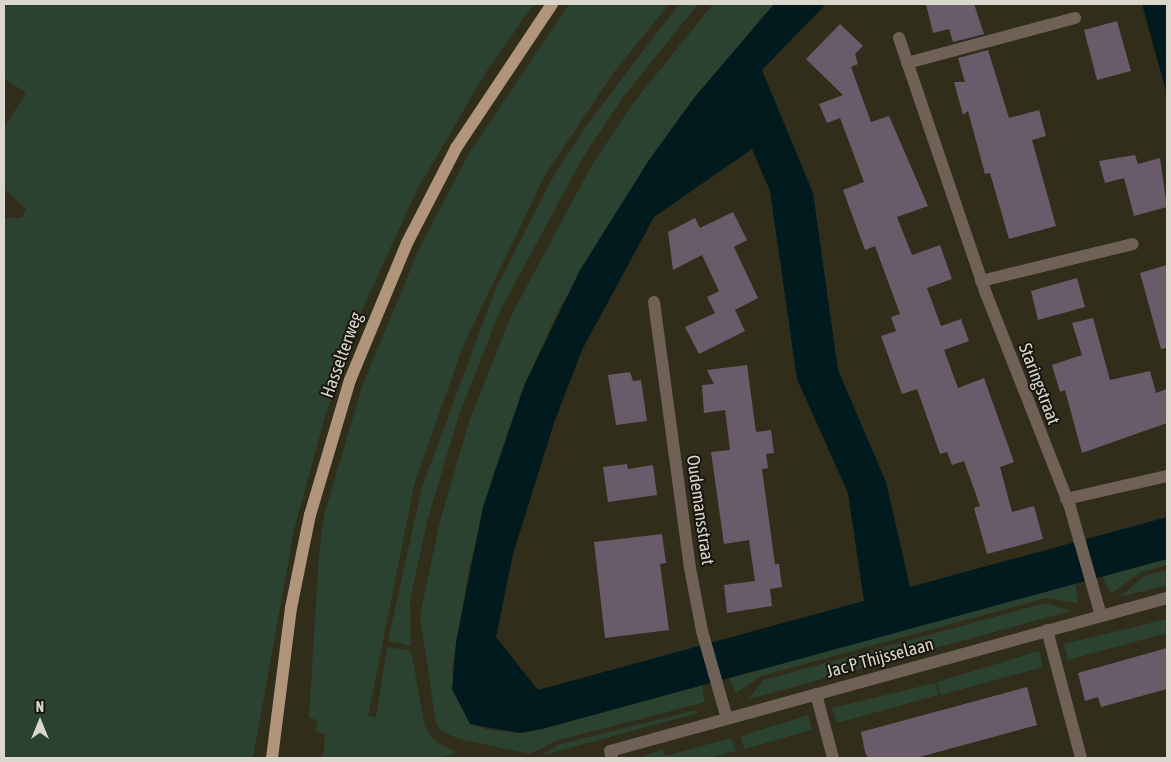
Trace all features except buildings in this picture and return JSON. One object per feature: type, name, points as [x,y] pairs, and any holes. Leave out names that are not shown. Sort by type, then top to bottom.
[{"type":"main road","name":"Hasselterweg","points":[[272,758],[292,608],[310,515],[350,380],[407,243],[456,148],[552,4]]},
{"type":"street","points":[[907,63],[1075,18]]},
{"type":"street","name":"Staringstraat","points":[[898,38],[981,280],[1066,499],[1101,616]]},
{"type":"street","points":[[981,280],[1133,244]]},
{"type":"street","name":"Oudemansstraat","points":[[654,302],[702,631],[727,719]]},
{"type":"street","points":[[1066,499],[1167,476]]},
{"type":"street","name":"Jac P Thijsselaan","points":[[612,758],[610,751],[1167,598]]},
{"type":"street","points":[[1047,630],[1081,758]]},
{"type":"street","points":[[816,694],[833,758]]},
{"type":"green space","points":[[4,4],[534,4],[486,72],[417,190],[362,310],[325,417],[294,530],[253,758],[4,758],[4,218],[22,218],[26,209],[4,189],[4,128],[26,93],[4,78]]},
{"type":"green space","points":[[569,4],[669,4],[614,72],[545,175],[463,346],[414,485],[368,716],[376,717],[387,647],[411,651],[425,727],[434,740],[456,753],[440,758],[323,758],[325,734],[316,732],[317,720],[309,718],[319,554],[324,515],[363,384],[419,249],[468,155]]},
{"type":"green space","points":[[679,4],[698,4],[624,96],[582,159],[499,313],[459,415],[428,518],[410,600],[411,646],[388,641],[422,487],[496,288],[552,179],[586,126]]},
{"type":"green space","points":[[713,4],[774,4],[694,98],[649,160],[559,309],[524,386],[492,478],[469,568],[452,671],[470,724],[488,730],[520,733],[542,729],[702,685],[705,702],[555,741],[531,754],[459,739],[441,731],[436,723],[420,616],[440,521],[470,419],[510,318],[592,165],[634,102]]},
{"type":"green space","points":[[1167,559],[1167,565],[1141,572],[1112,593],[1105,583],[1103,576]]},
{"type":"green space","points":[[1167,570],[1167,585],[1120,597],[1144,576]]},
{"type":"green space","points":[[1075,583],[1078,603],[1046,598],[761,676],[736,693],[729,678]]},
{"type":"green space","points":[[1046,603],[1071,611],[749,699],[763,680]]},
{"type":"green space","points":[[1167,619],[1167,633],[1068,660],[1064,644]]},
{"type":"green space","points":[[1039,651],[1043,667],[941,695],[937,682]]},
{"type":"green space","points":[[935,683],[938,695],[837,723],[832,708]]},
{"type":"green space","points":[[697,710],[698,713],[540,756],[557,745]]},
{"type":"green space","points":[[808,715],[812,730],[744,749],[741,736]]},
{"type":"green space","points":[[731,738],[736,751],[708,758],[639,758],[663,749],[665,756]]},
{"type":"water","points":[[774,4],[826,4],[762,70],[813,193],[838,370],[886,482],[910,587],[1167,517],[1167,559],[542,729],[520,733],[470,724],[452,689],[456,642],[483,507],[524,386],[580,270],[649,160],[694,98]],"holes":[[[752,149],[770,191],[797,379],[848,493],[864,601],[538,690],[496,637],[513,554],[554,423],[582,350],[654,217]]]},
{"type":"water","points":[[1142,4],[1167,4],[1167,95]]}]
